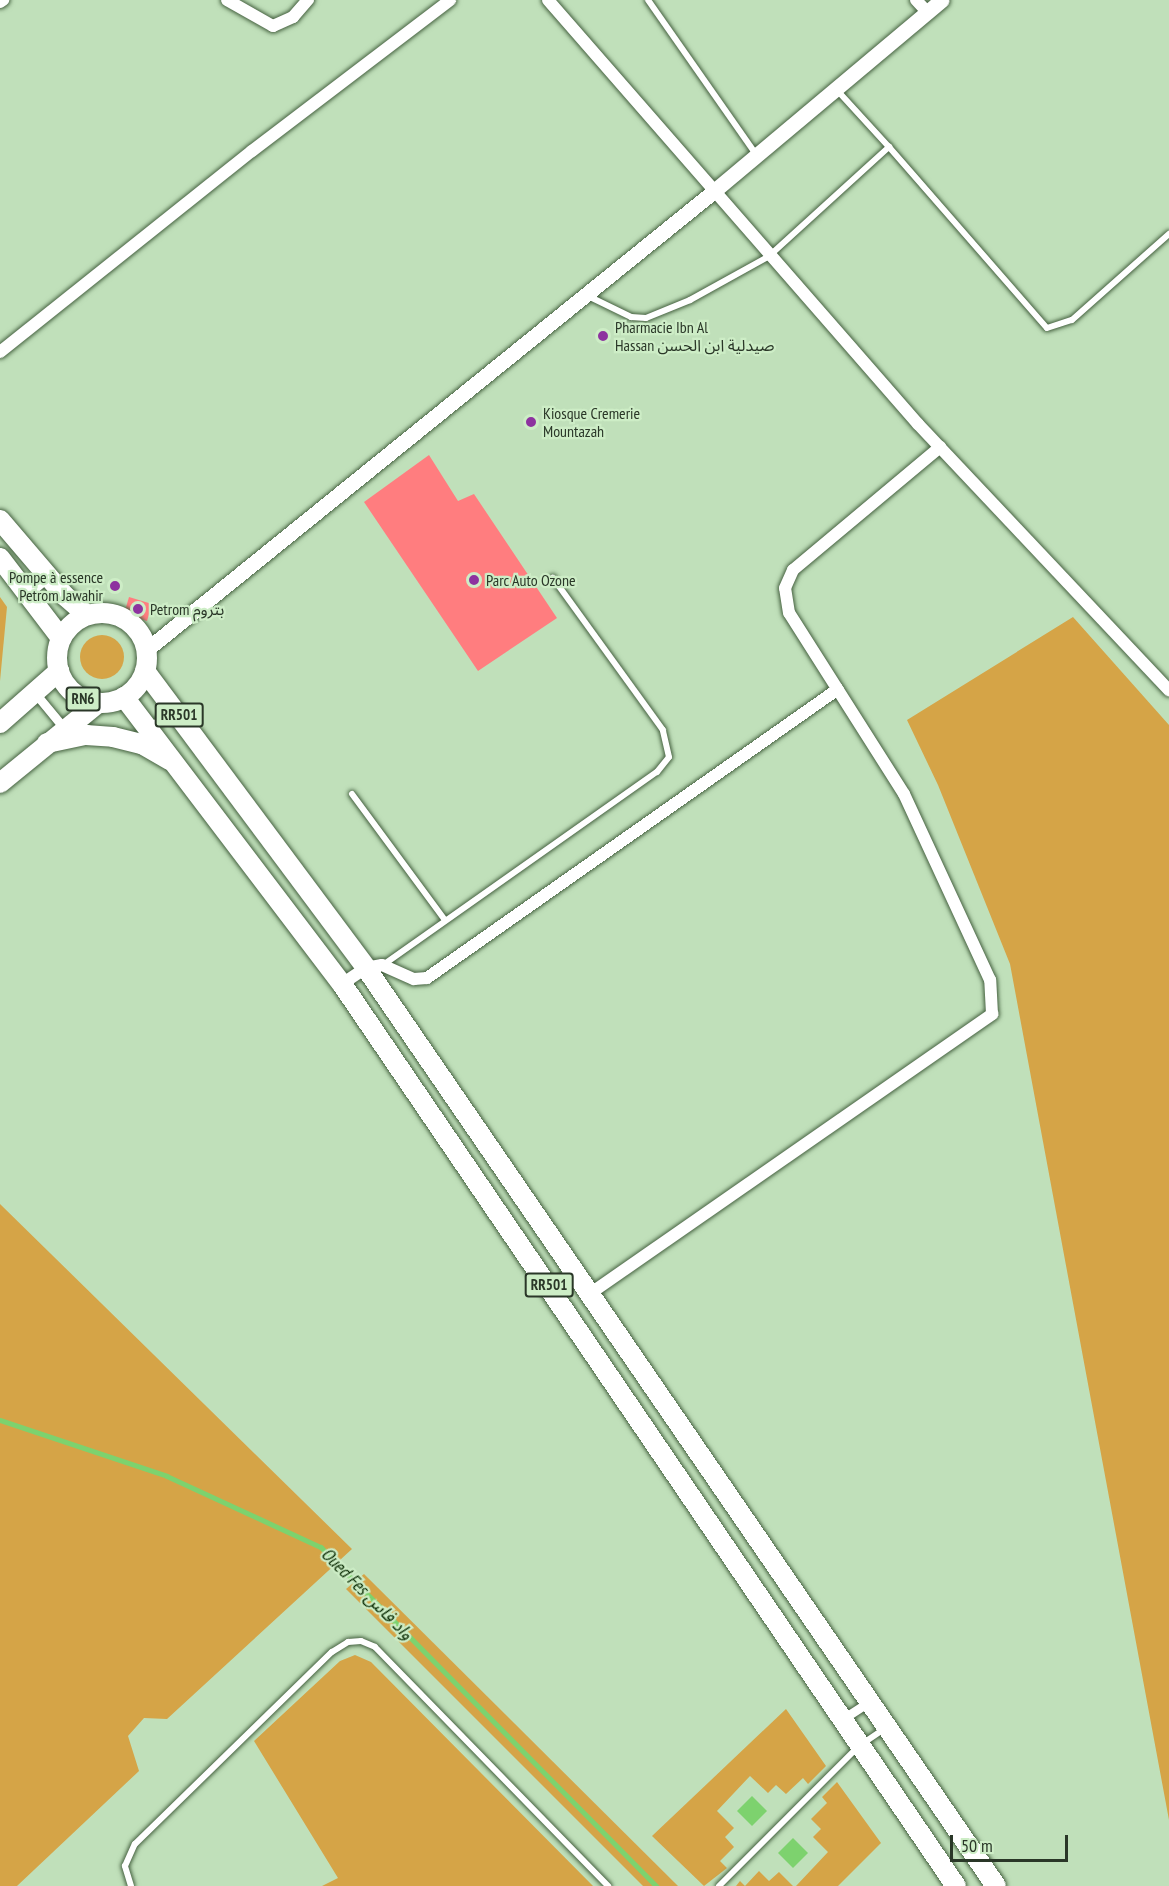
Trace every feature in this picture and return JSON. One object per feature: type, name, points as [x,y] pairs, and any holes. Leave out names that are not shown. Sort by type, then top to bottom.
[{"type":"main road","points":[[0,520],[48,578],[87,615]]},
{"type":"main road","points":[[0,558],[29,593],[61,638],[76,620],[87,615],[109,613],[129,622],[146,650],[145,671]]},
{"type":"main road","name":"RN6","points":[[61,638],[56,660],[59,671],[73,693],[98,703]]},
{"type":"main road","name":"RN6","points":[[0,723],[59,671]]},
{"type":"main road","name":"RN6","points":[[0,783],[64,728],[98,703],[124,697],[137,686],[145,671]]},
{"type":"main road","name":"RR501","points":[[145,671],[374,967],[591,1293],[996,1886]]},
{"type":"main road","name":"RR501","points":[[124,697],[180,765],[342,984],[594,1350],[841,1720],[956,1886]]},
{"type":"main road","points":[[47,743],[86,735],[113,738],[142,744],[180,765]]},
{"type":"main road","points":[[594,1350],[616,1329]]},
{"type":"street","points":[[227,0],[273,26],[293,17],[308,0]]},
{"type":"street","points":[[0,351],[252,151],[450,0]]},
{"type":"street","points":[[548,0],[714,191],[768,257],[940,447],[1169,690]]},
{"type":"street","points":[[916,0],[927,12]]},
{"type":"street","points":[[146,650],[714,191],[942,0]]},
{"type":"street","points":[[591,1293],[992,1014],[990,980],[904,794],[789,613],[785,588],[793,570],[940,447]]},
{"type":"street","points":[[29,593],[48,578]]},
{"type":"street","points":[[342,984],[374,967],[414,979],[427,978],[838,689]]},
{"type":"street","points":[[35,693],[64,728]]},
{"type":"street","points":[[150,728],[174,708]]},
{"type":"street","points":[[550,1286],[575,1268]]},
{"type":"street","points":[[841,1720],[869,1702]]},
{"type":"lane","points":[[648,0],[757,155]]},
{"type":"lane","points":[[835,88],[1047,328],[1072,321],[1169,234]]},
{"type":"lane","points":[[585,295],[631,316],[646,318],[690,300],[768,257],[889,147]]},
{"type":"lane","points":[[374,967],[657,772],[669,757],[663,730],[552,578]]},
{"type":"lane","points":[[352,794],[444,919]]},
{"type":"lane","points":[[131,1886],[126,1866],[135,1844],[332,1652],[348,1642],[361,1641],[375,1647],[608,1886]]},
{"type":"lane","points":[[719,1886],[859,1746],[887,1728]]},
{"type":"shaded area","points":[[0,597],[7,607],[0,681]]},
{"type":"shaded area","points":[[1073,617],[1169,725],[1169,1820],[1010,964],[938,785],[907,720]]},
{"type":"shaded area","points":[[102,635],[117,642],[124,657],[117,672],[102,679],[87,672],[80,657],[87,642]]},
{"type":"shaded area","points":[[0,1204],[352,1549],[167,1719],[144,1718],[128,1736],[139,1771],[17,1886],[0,1886]]},
{"type":"shaded area","points":[[364,1574],[678,1886],[643,1886],[346,1589]]},
{"type":"shaded area","points":[[355,1655],[371,1662],[593,1886],[322,1886],[338,1878],[254,1741],[340,1661]]},
{"type":"shaded area","points":[[786,1709],[826,1766],[808,1784],[803,1778],[786,1794],[776,1785],[768,1793],[750,1776],[717,1811],[734,1828],[725,1837],[734,1847],[720,1861],[727,1868],[704,1886],[652,1836]]},
{"type":"shaded area","points":[[837,1782],[881,1843],[838,1886],[796,1886],[828,1852],[813,1837],[821,1829],[811,1819],[827,1803],[822,1797]]},
{"type":"shaded area","points":[[752,1796],[767,1811],[752,1826],[737,1811]]},
{"type":"shaded area","points":[[793,1838],[808,1853],[793,1868],[778,1853]]},
{"type":"shaded area","points":[[759,1871],[769,1881],[779,1872],[793,1886],[745,1886]]},
{"type":"building","name":"Parc Auto Ozone","points":[[429,455],[458,501],[474,494],[557,618],[478,671],[364,502]]},
{"type":"building","name":"Petrom بتروم","points":[[129,597],[152,604],[147,621],[124,614]]},
{"type":"waterway","name":"Oued Fes واد فاس","points":[[0,1420],[167,1476],[321,1547],[656,1886]]},
{"type":"place","name":"Pharmacie Ibn Al Hassan صيدلية ابن الحسن","points":[[603,336]]},
{"type":"place","name":"Kiosque Cremerie Mountazah","points":[[531,422]]},
{"type":"place","name":"Parc Auto Ozone","points":[[474,580]]},
{"type":"place","name":"Pompe à essence Petrom Jawahir","points":[[115,586]]},
{"type":"place","name":"Petrom بتروم","points":[[138,609]]}]
